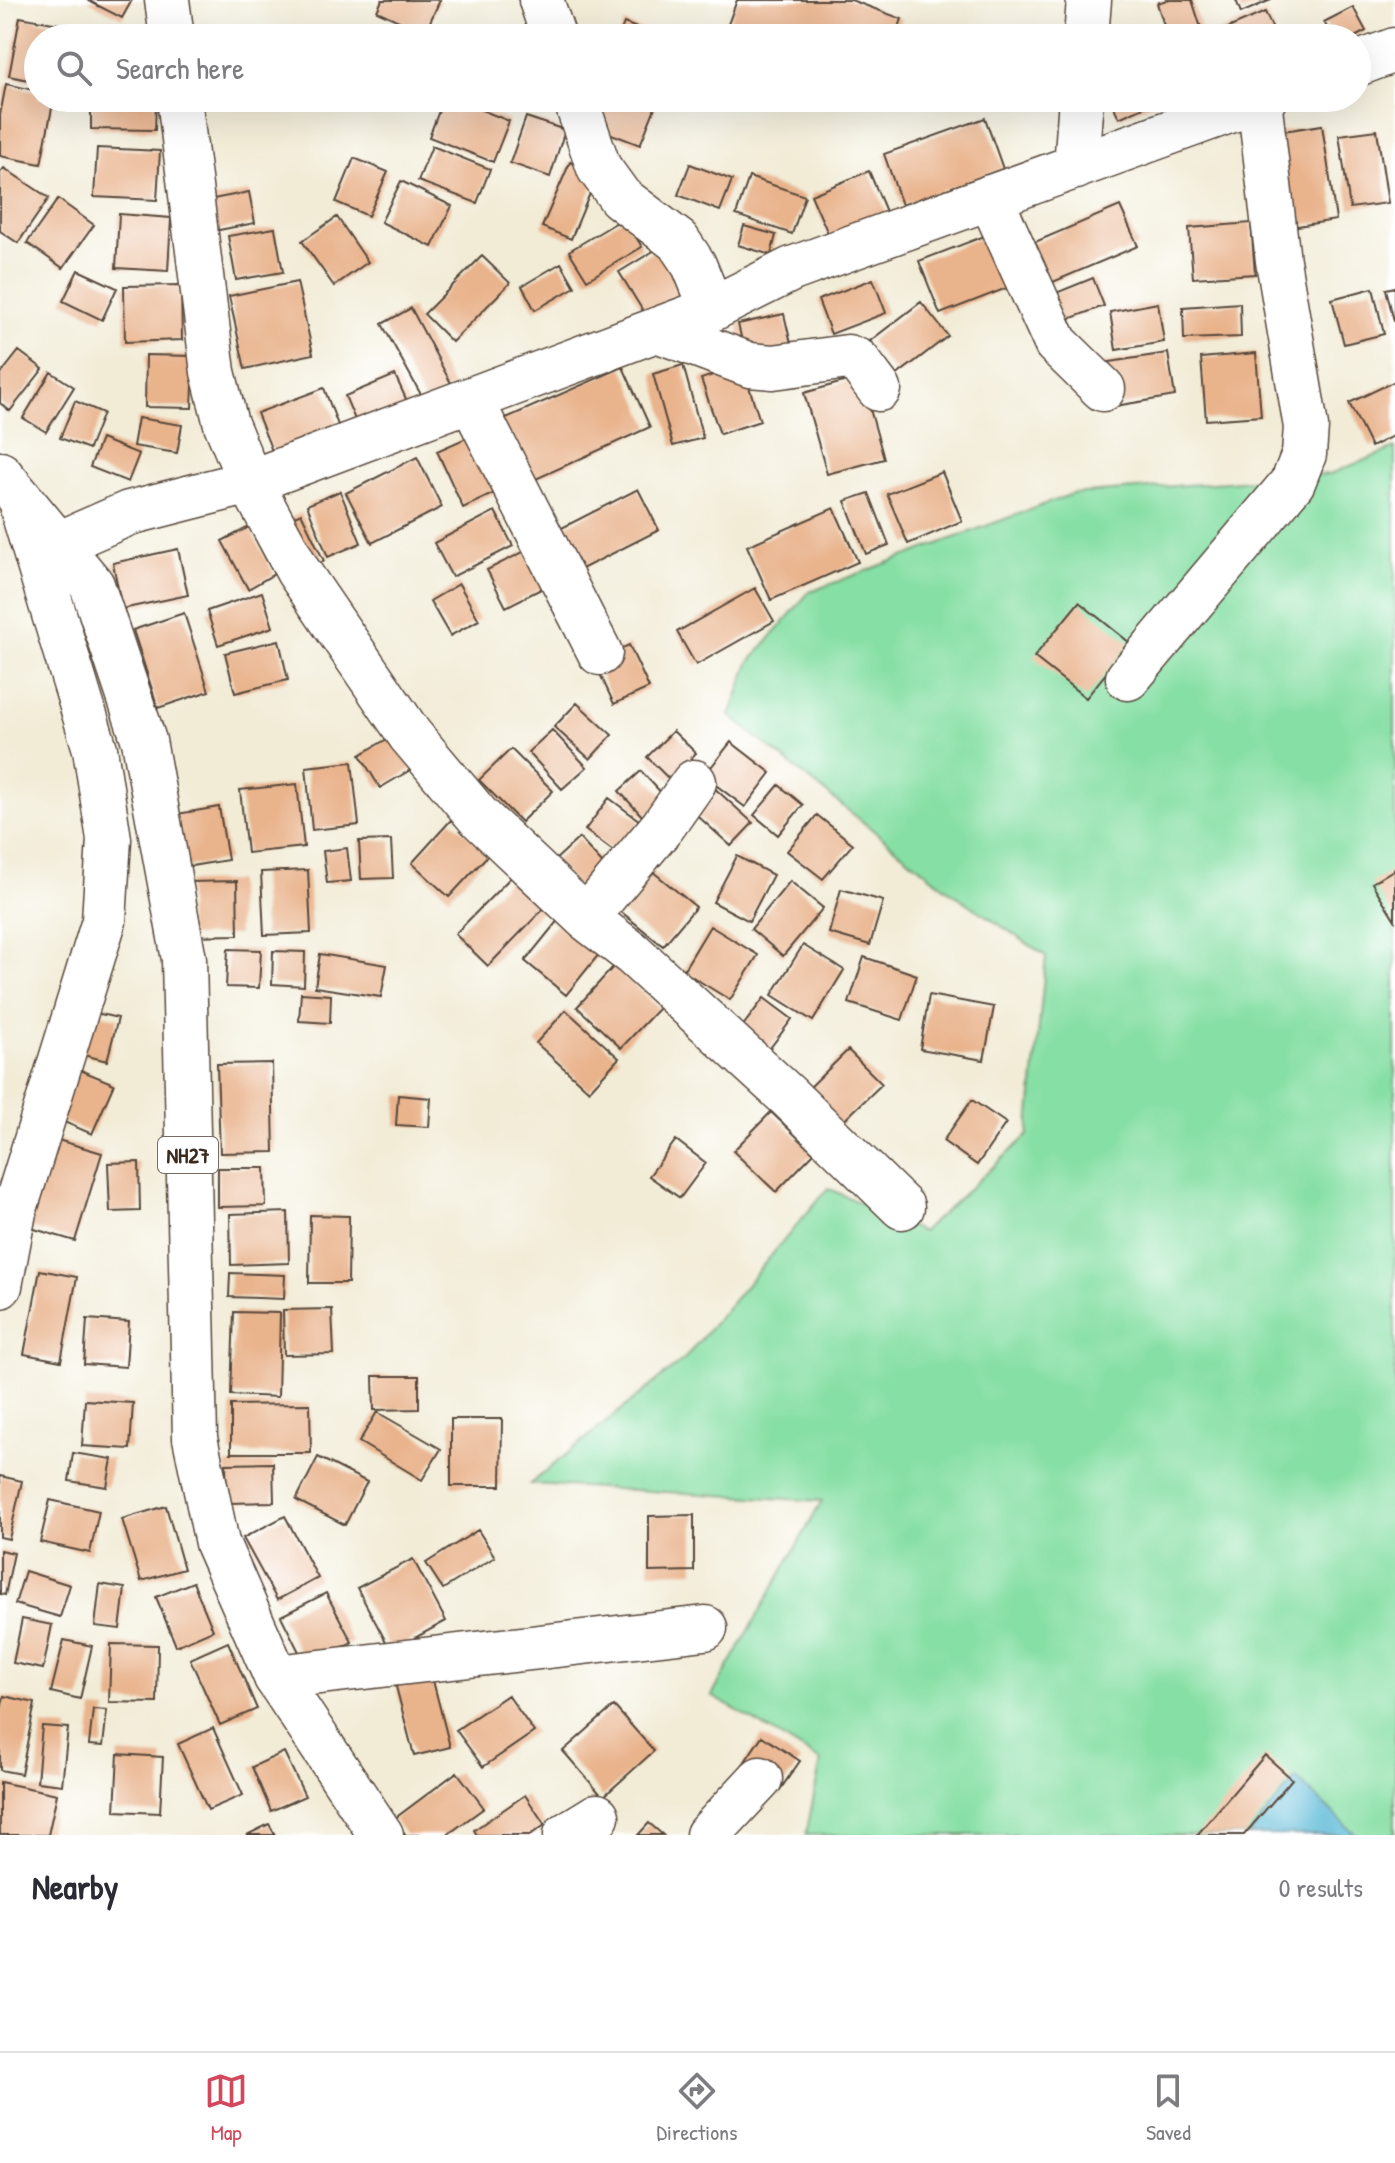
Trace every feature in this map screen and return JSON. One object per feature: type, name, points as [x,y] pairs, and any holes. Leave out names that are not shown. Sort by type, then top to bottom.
[{"type":"main road","points":[[167,0],[170,24]]},
{"type":"main road","points":[[541,0],[549,24]]},
{"type":"main road","points":[[1087,24],[1089,0]]},
{"type":"main road","points":[[1371,59],[1395,50]]},
{"type":"main road","points":[[181,112],[213,372],[226,424],[250,482],[298,571],[410,735],[478,816],[586,918],[633,954],[788,1096],[902,1207]]},
{"type":"main road","points":[[580,112],[599,168],[620,197],[678,241],[694,265],[712,309]]},
{"type":"main road","points":[[1076,167],[1080,112]]},
{"type":"main road","points":[[58,544],[129,513],[250,482],[712,309],[792,269],[1226,112]]},
{"type":"main road","points":[[1128,678],[1293,482],[1304,454],[1306,427],[1278,261],[1263,112]]},
{"type":"main road","points":[[990,197],[1056,343],[1103,389]]},
{"type":"main road","points":[[657,330],[750,365],[773,367],[848,357],[858,361],[879,389]]},
{"type":"main road","points":[[471,400],[600,653]]},
{"type":"main road","points":[[0,1286],[7,1216],[104,921],[109,839],[95,749],[9,485]]},
{"type":"main road","name":"NH27","points":[[9,485],[92,585],[144,741],[184,959],[195,1438],[217,1543],[276,1677],[381,1835]]},
{"type":"main road","points":[[586,918],[663,826],[694,782]]},
{"type":"main road","points":[[276,1677],[705,1628]]},
{"type":"main road","points":[[708,1835],[760,1779]]},
{"type":"green space","points":[[1395,448],[1395,1835],[806,1835],[821,1761],[712,1696],[822,1501],[530,1484],[685,1358],[828,1188],[922,1232],[1028,1135],[1046,956],[948,890],[730,716],[749,663],[809,592],[1072,494],[1330,474]]},
{"type":"water","points":[[1296,1778],[1356,1835],[1248,1835]]},
{"type":"building","points":[[87,0],[132,0],[122,18]]},
{"type":"building","points":[[382,0],[440,0],[429,24],[405,24],[377,11]]},
{"type":"building","points":[[737,0],[851,0],[902,19],[900,24],[728,24]]},
{"type":"building","points":[[1192,0],[1200,24],[1164,24],[1157,3]]},
{"type":"building","points":[[1236,0],[1271,0],[1241,13]]},
{"type":"building","points":[[1353,7],[1362,24],[1325,24]]},
{"type":"building","points":[[1265,12],[1271,24],[1237,24]]},
{"type":"building","points":[[20,17],[58,24],[24,24],[24,79],[9,76]]},
{"type":"building","points":[[6,84],[24,88],[24,112],[51,112],[41,164],[0,156],[0,115]]},
{"type":"building","points":[[91,112],[156,112],[155,130],[91,129]]},
{"type":"building","points":[[439,112],[487,112],[509,121],[493,162],[429,137]]},
{"type":"building","points":[[593,112],[653,112],[640,145],[588,125]]},
{"type":"building","points":[[1116,112],[1132,112],[1119,118]]},
{"type":"building","points":[[526,117],[565,130],[550,177],[510,163]]},
{"type":"building","points":[[985,118],[1003,169],[902,205],[884,154]]},
{"type":"building","points":[[1322,125],[1336,220],[1291,227],[1277,132]]},
{"type":"building","points":[[1377,130],[1388,203],[1350,208],[1339,135]]},
{"type":"building","points":[[432,146],[490,169],[477,203],[418,181]]},
{"type":"building","points":[[97,148],[160,151],[157,200],[94,197]]},
{"type":"building","points":[[354,158],[388,172],[368,216],[336,202]]},
{"type":"building","points":[[570,162],[598,174],[571,239],[542,227]]},
{"type":"building","points":[[690,164],[732,180],[720,211],[678,195]]},
{"type":"building","points":[[4,168],[49,198],[18,243],[0,231],[0,173]]},
{"type":"building","points":[[869,171],[887,214],[830,238],[811,195]]},
{"type":"building","points":[[749,177],[805,196],[792,234],[736,215]]},
{"type":"building","points":[[401,181],[452,206],[432,247],[381,222]]},
{"type":"building","points":[[249,192],[255,223],[214,231],[208,200]]},
{"type":"building","points":[[58,199],[94,225],[63,268],[27,243]]},
{"type":"building","points":[[1120,206],[1138,246],[1046,285],[1028,245]]},
{"type":"building","points":[[119,214],[171,218],[168,271],[116,268]]},
{"type":"building","points":[[337,217],[368,262],[334,286],[302,241]]},
{"type":"building","points":[[624,218],[642,247],[587,280],[569,251]]},
{"type":"building","points":[[1251,223],[1255,274],[1193,278],[1189,228]]},
{"type":"building","points":[[744,226],[776,235],[771,255],[738,245]]},
{"type":"building","points":[[275,228],[283,272],[236,280],[228,236]]},
{"type":"building","points":[[987,235],[1007,288],[940,314],[919,261]]},
{"type":"building","points":[[665,244],[694,291],[648,319],[619,272]]},
{"type":"building","points":[[482,256],[510,283],[452,342],[424,314]]},
{"type":"building","points":[[561,263],[575,287],[535,310],[522,286]]},
{"type":"building","points":[[78,270],[117,288],[102,320],[63,301]]},
{"type":"building","points":[[1093,278],[1104,306],[1061,322],[1051,295]]},
{"type":"building","points":[[873,279],[886,313],[831,334],[818,300]]},
{"type":"building","points":[[297,282],[313,354],[245,369],[229,296]]},
{"type":"building","points":[[181,285],[182,340],[125,342],[124,286]]},
{"type":"building","points":[[1395,287],[1395,321],[1394,321],[1386,289]]},
{"type":"building","points":[[1373,288],[1384,334],[1344,344],[1332,299]]},
{"type":"building","points":[[921,302],[948,336],[897,375],[870,341]]},
{"type":"building","points":[[1158,303],[1164,342],[1116,350],[1110,312]]},
{"type":"building","points":[[1240,303],[1241,337],[1184,339],[1183,307]]},
{"type":"building","points":[[411,308],[453,387],[425,402],[382,324]]},
{"type":"building","points":[[784,314],[792,348],[746,358],[738,324]]},
{"type":"building","points":[[19,351],[43,369],[10,411],[0,403],[0,375]]},
{"type":"building","points":[[1168,353],[1175,396],[1109,407],[1103,363]]},
{"type":"building","points":[[1256,353],[1261,416],[1206,420],[1201,358]]},
{"type":"building","points":[[146,355],[194,356],[192,408],[145,407]]},
{"type":"building","points":[[683,365],[703,438],[673,446],[653,374]]},
{"type":"building","points":[[742,365],[760,421],[720,434],[701,379]]},
{"type":"building","points":[[623,367],[650,427],[525,484],[497,422]]},
{"type":"building","points":[[51,372],[74,387],[46,432],[23,418]]},
{"type":"building","points":[[395,375],[412,412],[361,434],[345,396]]},
{"type":"building","points":[[861,377],[884,459],[827,474],[804,393]]},
{"type":"building","points":[[1395,381],[1395,435],[1371,447],[1349,403]]},
{"type":"building","points":[[324,388],[342,436],[276,461],[257,413]]},
{"type":"building","points":[[75,401],[103,413],[89,449],[60,438]]},
{"type":"building","points":[[138,418],[182,425],[177,453],[133,446]]},
{"type":"building","points":[[473,435],[499,491],[463,508],[437,451]]},
{"type":"building","points":[[101,439],[139,454],[128,482],[90,467]]},
{"type":"building","points":[[417,457],[442,507],[372,543],[346,493]]},
{"type":"building","points":[[942,472],[962,521],[908,544],[887,494]]},
{"type":"building","points":[[638,489],[659,530],[572,574],[552,533]]},
{"type":"building","points":[[340,491],[361,543],[328,557],[307,505]]},
{"type":"building","points":[[869,493],[889,545],[866,554],[845,501]]},
{"type":"building","points":[[834,508],[858,562],[771,600],[747,546]]},
{"type":"building","points":[[495,511],[513,546],[452,577],[434,543]]},
{"type":"building","points":[[301,513],[324,561],[305,570],[282,522]]},
{"type":"building","points":[[249,527],[274,574],[248,589],[222,541]]},
{"type":"building","points":[[178,549],[188,595],[122,609],[113,563]]},
{"type":"building","points":[[525,551],[543,588],[506,607],[487,570]]},
{"type":"building","points":[[459,584],[479,620],[450,636],[430,601]]},
{"type":"building","points":[[755,588],[774,621],[696,665],[677,632]]},
{"type":"building","points":[[262,592],[273,627],[218,645],[207,611]]},
{"type":"building","points":[[1079,602],[1130,643],[1086,698],[1034,657]]},
{"type":"building","points":[[184,613],[209,691],[158,708],[133,630]]},
{"type":"building","points":[[279,640],[288,680],[235,693],[225,653]]},
{"type":"building","points":[[629,645],[649,688],[614,704],[594,661]]},
{"type":"building","points":[[577,703],[612,735],[590,759],[554,727]]},
{"type":"building","points":[[552,730],[587,767],[562,789],[528,752]]},
{"type":"building","points":[[673,731],[696,753],[670,780],[647,757]]},
{"type":"building","points":[[392,736],[412,769],[380,788],[360,755]]},
{"type":"building","points":[[731,742],[771,773],[745,807],[704,776]]},
{"type":"building","points":[[511,749],[553,791],[521,822],[479,780]]},
{"type":"building","points":[[352,762],[359,825],[312,830],[306,767]]},
{"type":"building","points":[[641,771],[666,798],[644,818],[619,791]]},
{"type":"building","points":[[297,784],[304,847],[247,853],[240,790]]},
{"type":"building","points":[[711,785],[753,823],[731,846],[690,809]]},
{"type":"building","points":[[779,785],[803,805],[778,835],[754,815]]},
{"type":"building","points":[[609,798],[640,821],[616,853],[585,830]]},
{"type":"building","points":[[219,807],[228,860],[185,867],[177,814]]},
{"type":"building","points":[[817,815],[853,844],[823,879],[787,851]]},
{"type":"building","points":[[451,820],[489,854],[449,897],[412,863]]},
{"type":"building","points":[[579,838],[612,874],[587,897],[554,861]]},
{"type":"building","points":[[391,840],[393,878],[361,879],[359,841]]},
{"type":"building","points":[[347,848],[351,881],[327,883],[323,851]]},
{"type":"building","points":[[737,856],[773,875],[749,921],[713,902]]},
{"type":"building","points":[[1395,869],[1395,920],[1372,883]]},
{"type":"building","points":[[308,870],[311,933],[264,935],[261,872]]},
{"type":"building","points":[[652,871],[696,907],[663,946],[619,910]]},
{"type":"building","points":[[516,872],[549,903],[488,966],[455,934]]},
{"type":"building","points":[[237,881],[238,935],[188,936],[188,882]]},
{"type":"building","points":[[790,881],[823,908],[783,956],[751,929]]},
{"type":"building","points":[[841,889],[883,901],[870,945],[829,933]]},
{"type":"building","points":[[559,919],[600,953],[566,995],[525,961]]},
{"type":"building","points":[[710,926],[758,955],[730,1000],[683,971]]},
{"type":"building","points":[[803,945],[844,970],[813,1021],[772,995]]},
{"type":"building","points":[[228,949],[261,950],[259,988],[226,987]]},
{"type":"building","points":[[273,951],[305,952],[304,986],[272,984]]},
{"type":"building","points":[[320,954],[387,965],[381,997],[315,987]]},
{"type":"building","points":[[864,957],[917,975],[902,1020],[849,1003]]},
{"type":"building","points":[[614,966],[659,1008],[621,1048],[577,1007]]},
{"type":"building","points":[[301,993],[331,995],[330,1023],[299,1021]]},
{"type":"building","points":[[929,995],[994,1007],[984,1060],[920,1049]]},
{"type":"building","points":[[764,998],[792,1019],[764,1056],[736,1035]]},
{"type":"building","points":[[566,1010],[619,1058],[589,1091],[536,1043]]},
{"type":"building","points":[[91,1012],[118,1018],[107,1061],[80,1054]]},
{"type":"building","points":[[848,1050],[882,1084],[835,1129],[802,1095]]},
{"type":"building","points":[[272,1063],[274,1152],[220,1153],[217,1064]]},
{"type":"building","points":[[78,1069],[114,1084],[92,1134],[57,1119]]},
{"type":"building","points":[[398,1095],[431,1098],[429,1127],[396,1125]]},
{"type":"building","points":[[972,1100],[1006,1123],[977,1165],[943,1141]]},
{"type":"building","points":[[771,1112],[814,1153],[776,1192],[733,1151]]},
{"type":"building","points":[[51,1138],[102,1153],[75,1241],[24,1226]]},
{"type":"building","points":[[676,1140],[706,1163],[680,1198],[649,1176]]},
{"type":"building","points":[[139,1162],[140,1211],[110,1212],[108,1163]]},
{"type":"building","points":[[218,1168],[265,1168],[266,1206],[218,1207]]},
{"type":"building","points":[[288,1212],[289,1263],[231,1265],[230,1214]]},
{"type":"building","points":[[310,1215],[349,1216],[348,1283],[309,1283]]},
{"type":"building","points":[[40,1270],[77,1277],[61,1361],[24,1354]]},
{"type":"building","points":[[230,1273],[285,1275],[284,1299],[229,1297]]},
{"type":"building","points":[[332,1309],[334,1354],[284,1355],[283,1310]]},
{"type":"building","points":[[234,1312],[280,1313],[278,1397],[231,1395]]},
{"type":"building","points":[[87,1319],[129,1322],[126,1367],[84,1364]]},
{"type":"building","points":[[373,1376],[419,1376],[419,1409],[374,1410]]},
{"type":"building","points":[[85,1400],[133,1403],[130,1449],[82,1446]]},
{"type":"building","points":[[310,1404],[311,1453],[231,1453],[231,1405]]},
{"type":"building","points":[[377,1412],[441,1449],[422,1480],[359,1442]]},
{"type":"building","points":[[451,1419],[502,1419],[501,1486],[451,1486]]},
{"type":"building","points":[[73,1453],[112,1459],[107,1487],[69,1481]]},
{"type":"building","points":[[318,1457],[367,1482],[345,1525],[296,1500]]},
{"type":"building","points":[[273,1463],[274,1502],[227,1503],[226,1464]]},
{"type":"building","points":[[0,1476],[22,1481],[9,1539],[0,1537]]},
{"type":"building","points":[[50,1500],[99,1511],[90,1553],[40,1542]]},
{"type":"building","points":[[166,1506],[184,1569],[141,1581],[122,1519]]},
{"type":"building","points":[[694,1515],[694,1571],[649,1572],[649,1516]]},
{"type":"building","points":[[285,1516],[318,1578],[277,1600],[243,1538]]},
{"type":"building","points":[[478,1530],[495,1557],[443,1589],[426,1563]]},
{"type":"building","points":[[0,1550],[14,1553],[5,1595],[0,1594]]},
{"type":"building","points":[[413,1559],[446,1621],[391,1651],[357,1588]]},
{"type":"building","points":[[25,1571],[70,1585],[60,1617],[15,1604]]},
{"type":"building","points":[[193,1582],[213,1630],[176,1646],[156,1597]]},
{"type":"building","points":[[100,1584],[125,1588],[120,1629],[95,1626]]},
{"type":"building","points":[[326,1593],[352,1642],[306,1666],[281,1616]]},
{"type":"building","points":[[22,1619],[52,1625],[43,1669],[13,1663]]},
{"type":"building","points":[[64,1640],[92,1646],[80,1699],[51,1692]]},
{"type":"building","points":[[228,1642],[257,1709],[220,1725],[190,1659]]},
{"type":"building","points":[[111,1644],[158,1645],[157,1703],[109,1702]]},
{"type":"building","points":[[429,1665],[450,1747],[414,1756],[393,1675]]},
{"type":"building","points":[[508,1695],[534,1732],[483,1767],[456,1730]]},
{"type":"building","points":[[4,1696],[35,1703],[21,1774],[0,1770],[0,1714]]},
{"type":"building","points":[[614,1706],[654,1751],[603,1797],[563,1751]]},
{"type":"building","points":[[93,1709],[107,1710],[103,1746],[89,1745]]},
{"type":"building","points":[[42,1726],[68,1728],[62,1785],[37,1782]]},
{"type":"building","points":[[213,1728],[243,1795],[208,1810],[178,1744]]},
{"type":"building","points":[[762,1736],[800,1761],[779,1791],[742,1766]]},
{"type":"building","points":[[284,1752],[305,1796],[271,1811],[252,1767]]},
{"type":"building","points":[[118,1754],[163,1757],[160,1813],[115,1811]]},
{"type":"building","points":[[1265,1755],[1292,1779],[1244,1835],[1197,1835]]},
{"type":"building","points":[[457,1772],[484,1808],[447,1835],[406,1835],[394,1819]]},
{"type":"building","points":[[0,1782],[57,1794],[48,1835],[0,1835]]},
{"type":"building","points":[[525,1795],[545,1825],[530,1835],[477,1835],[474,1830]]},
{"type":"building","points":[[649,1823],[663,1835],[638,1835]]},
{"type":"building","points":[[269,1824],[275,1835],[247,1835]]}]
